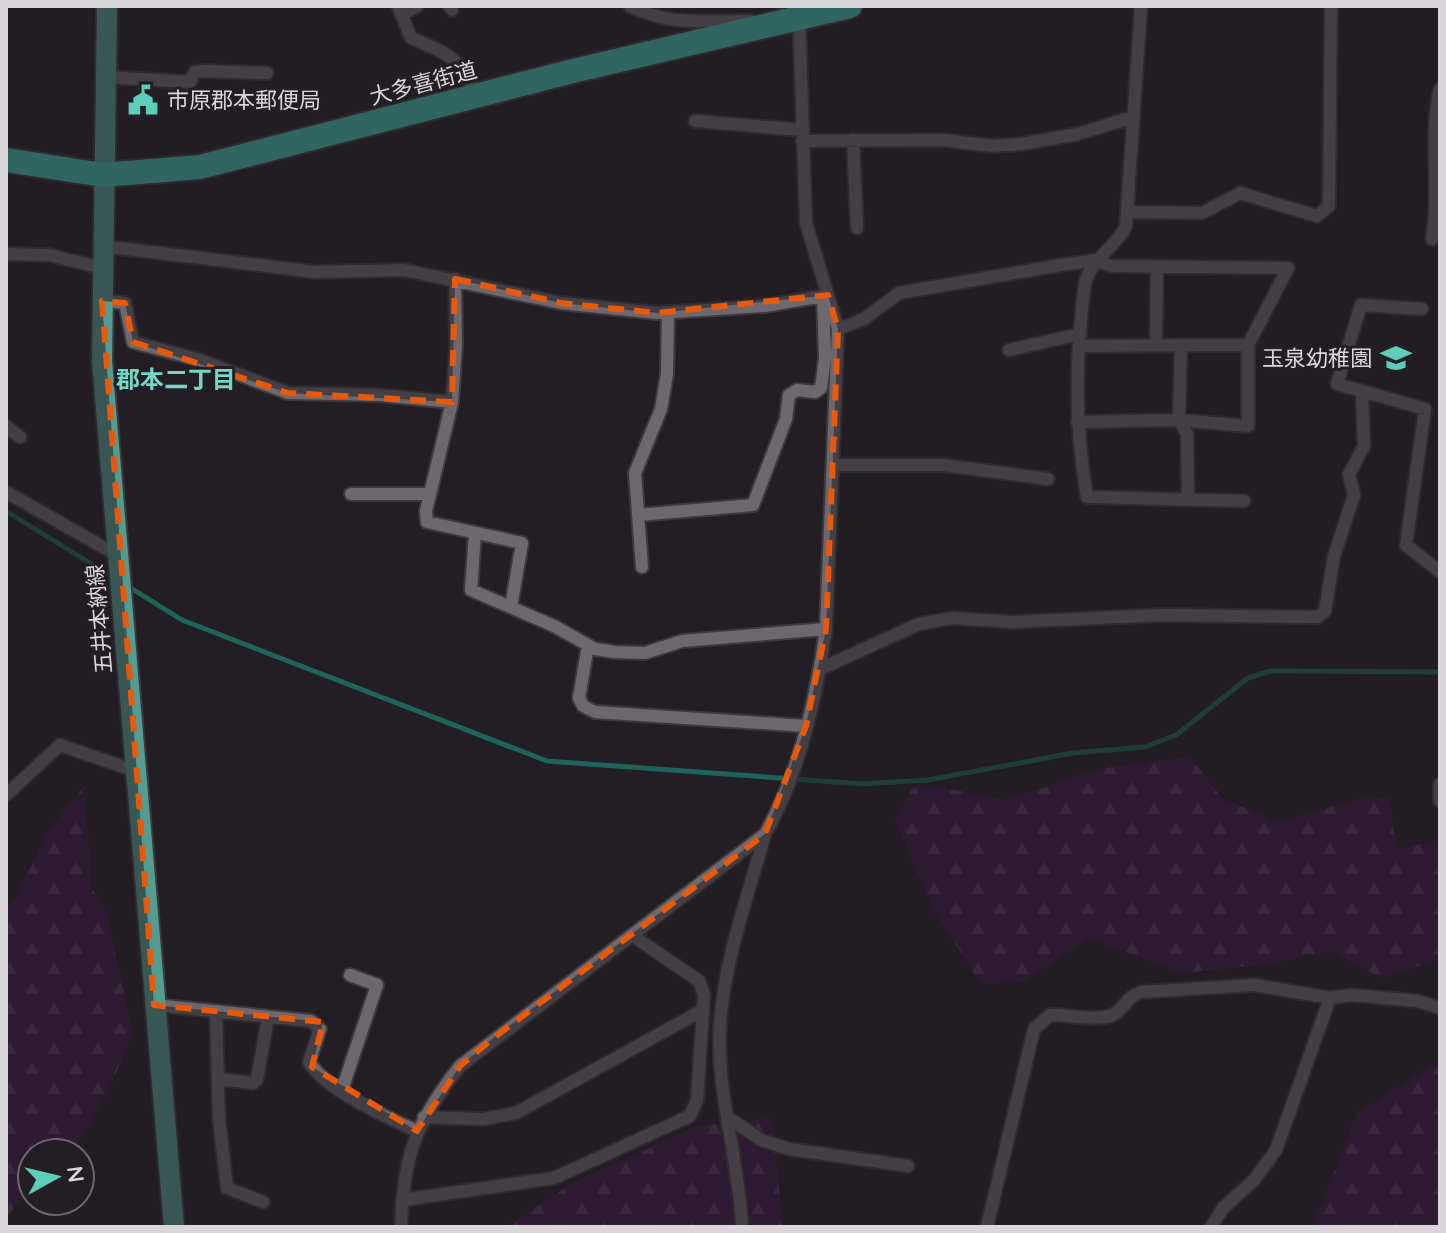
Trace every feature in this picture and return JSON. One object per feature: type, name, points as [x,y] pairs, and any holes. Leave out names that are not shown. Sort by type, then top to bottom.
[{"type":"highway","name":"大多喜街道","points":[[6,160],[103,175],[200,167],[477,95],[773,25],[801,12],[850,6]]},
{"type":"main road","name":"五井本納線","points":[[107,6],[102,246],[105,406],[174,1227]]},
{"type":"street","points":[[417,6],[401,10],[411,38],[452,55],[466,71],[477,95]]},
{"type":"street","points":[[630,6],[655,19],[675,22],[723,20],[773,25]]},
{"type":"street","points":[[1141,6],[1128,212],[1118,242],[1097,260],[1086,280],[1079,340],[1077,422],[1087,497],[1244,501]]},
{"type":"street","points":[[1128,212],[1202,213],[1240,193],[1317,216],[1329,206],[1331,6]]},
{"type":"street","points":[[742,1227],[720,1026],[729,968],[765,834],[779,810],[806,726],[826,629],[838,329],[825,296],[806,223],[801,12]]},
{"type":"street","points":[[105,77],[190,82],[195,72],[202,71],[267,73]]},
{"type":"street","points":[[1432,239],[1438,189],[1432,125],[1440,89]]},
{"type":"street","points":[[695,121],[802,136],[853,140],[943,140],[992,146],[1078,134],[1133,117]]},
{"type":"street","points":[[853,140],[857,228]]},
{"type":"street","points":[[102,246],[315,272],[404,270],[561,303],[668,312],[765,306],[825,296]]},
{"type":"street","points":[[6,254],[49,255],[102,268]]},
{"type":"street","points":[[838,329],[864,319],[899,293],[1097,260],[1111,266],[1288,268],[1248,345],[1248,426],[1179,420],[1077,422]]},
{"type":"street","points":[[1156,345],[1157,267]]},
{"type":"street","points":[[455,279],[456,345],[452,402],[430,494],[427,522],[522,543],[511,607]]},
{"type":"street","points":[[638,515],[753,505],[786,419],[789,395],[797,390],[815,392],[821,388],[825,358],[825,296]]},
{"type":"street","points":[[102,301],[125,303],[133,342],[200,360],[288,393],[379,395],[452,402]]},
{"type":"street","points":[[1422,309],[1361,305],[1337,384],[1425,409],[1406,545],[1440,572]]},
{"type":"street","points":[[642,567],[635,473],[661,409],[667,374],[668,312]]},
{"type":"street","points":[[1009,350],[1079,340],[1156,345],[1248,345]]},
{"type":"street","points":[[1181,345],[1179,420],[1187,434],[1188,499]]},
{"type":"street","points":[[820,669],[919,624],[952,618],[1012,622],[1164,615],[1318,617],[1325,611],[1334,556],[1354,495],[1349,474],[1364,446],[1362,393]]},
{"type":"street","points":[[6,426],[20,437]]},
{"type":"street","points":[[833,465],[943,465],[1048,479]]},
{"type":"street","points":[[6,492],[117,555]]},
{"type":"street","points":[[351,494],[430,494]]},
{"type":"street","points":[[475,533],[471,590],[588,645],[614,652],[645,653],[682,641],[826,629]]},
{"type":"street","points":[[588,645],[579,698],[583,706],[595,712],[806,726]]},
{"type":"street","points":[[6,795],[60,745],[138,772]]},
{"type":"street","points":[[1440,784],[1440,801]]},
{"type":"street","points":[[401,1227],[402,1200],[417,1131],[460,1066],[765,834]]},
{"type":"street","points":[[402,1200],[554,1178],[690,1116],[697,1100],[704,995],[699,981],[632,935]]},
{"type":"street","points":[[342,1090],[377,985],[350,975]]},
{"type":"street","points":[[987,1227],[1034,1029],[1040,1020],[1050,1015],[1105,1016],[1117,1012],[1131,995],[1141,992],[1255,985],[1330,998],[1352,995],[1417,1001],[1440,1008]]},
{"type":"street","points":[[1211,1227],[1223,1208],[1254,1180],[1276,1150],[1330,998]]},
{"type":"street","points":[[154,1005],[317,1024],[320,1029],[309,1062],[320,1076],[417,1131]]},
{"type":"street","points":[[424,1117],[483,1119],[516,1113],[703,1010]]},
{"type":"street","points":[[216,1013],[227,1188],[263,1202]]},
{"type":"street","points":[[218,1079],[253,1083],[257,1079],[268,1018]]},
{"type":"street","points":[[729,1118],[761,1140],[789,1149],[908,1166]]},
{"type":"highlighted area","points":[[455,279],[561,303],[657,313],[828,295],[838,329],[826,629],[806,726],[765,834],[460,1066],[417,1131],[312,1067],[323,1022],[154,1005],[102,301],[125,303],[133,342],[288,393],[452,402]]},
{"type":"green space","points":[[1190,757],[1223,799],[1278,822],[1359,799],[1390,798],[1396,849],[1440,840],[1440,959],[1382,978],[1332,951],[1269,964],[1182,973],[1089,938],[1023,982],[981,984],[936,914],[895,820],[913,787],[940,787],[1007,800],[1099,769]]},
{"type":"green space","points":[[85,785],[91,886],[107,914],[133,1034],[108,1091],[81,1137],[16,1137],[16,1206],[6,1217],[6,909],[16,898],[48,831]]},
{"type":"green space","points":[[1440,1061],[1440,1227],[1313,1227],[1357,1113]]},
{"type":"green space","points":[[772,1118],[783,1227],[506,1227],[573,1183],[698,1126]]},
{"type":"waterway","points":[[6,511],[114,578]]},
{"type":"waterway","points":[[126,585],[182,620],[547,761],[862,784],[928,780],[1073,753],[1145,747],[1176,735],[1248,678],[1270,671],[1440,672]]},
{"type":"place","name":"市原郡本郵便局","points":[[143,100]]},
{"type":"place","name":"玉泉幼稚園","points":[[1396,358]]},
{"type":"district","name":"郡本二丁目","points":[[176,379]]}]
